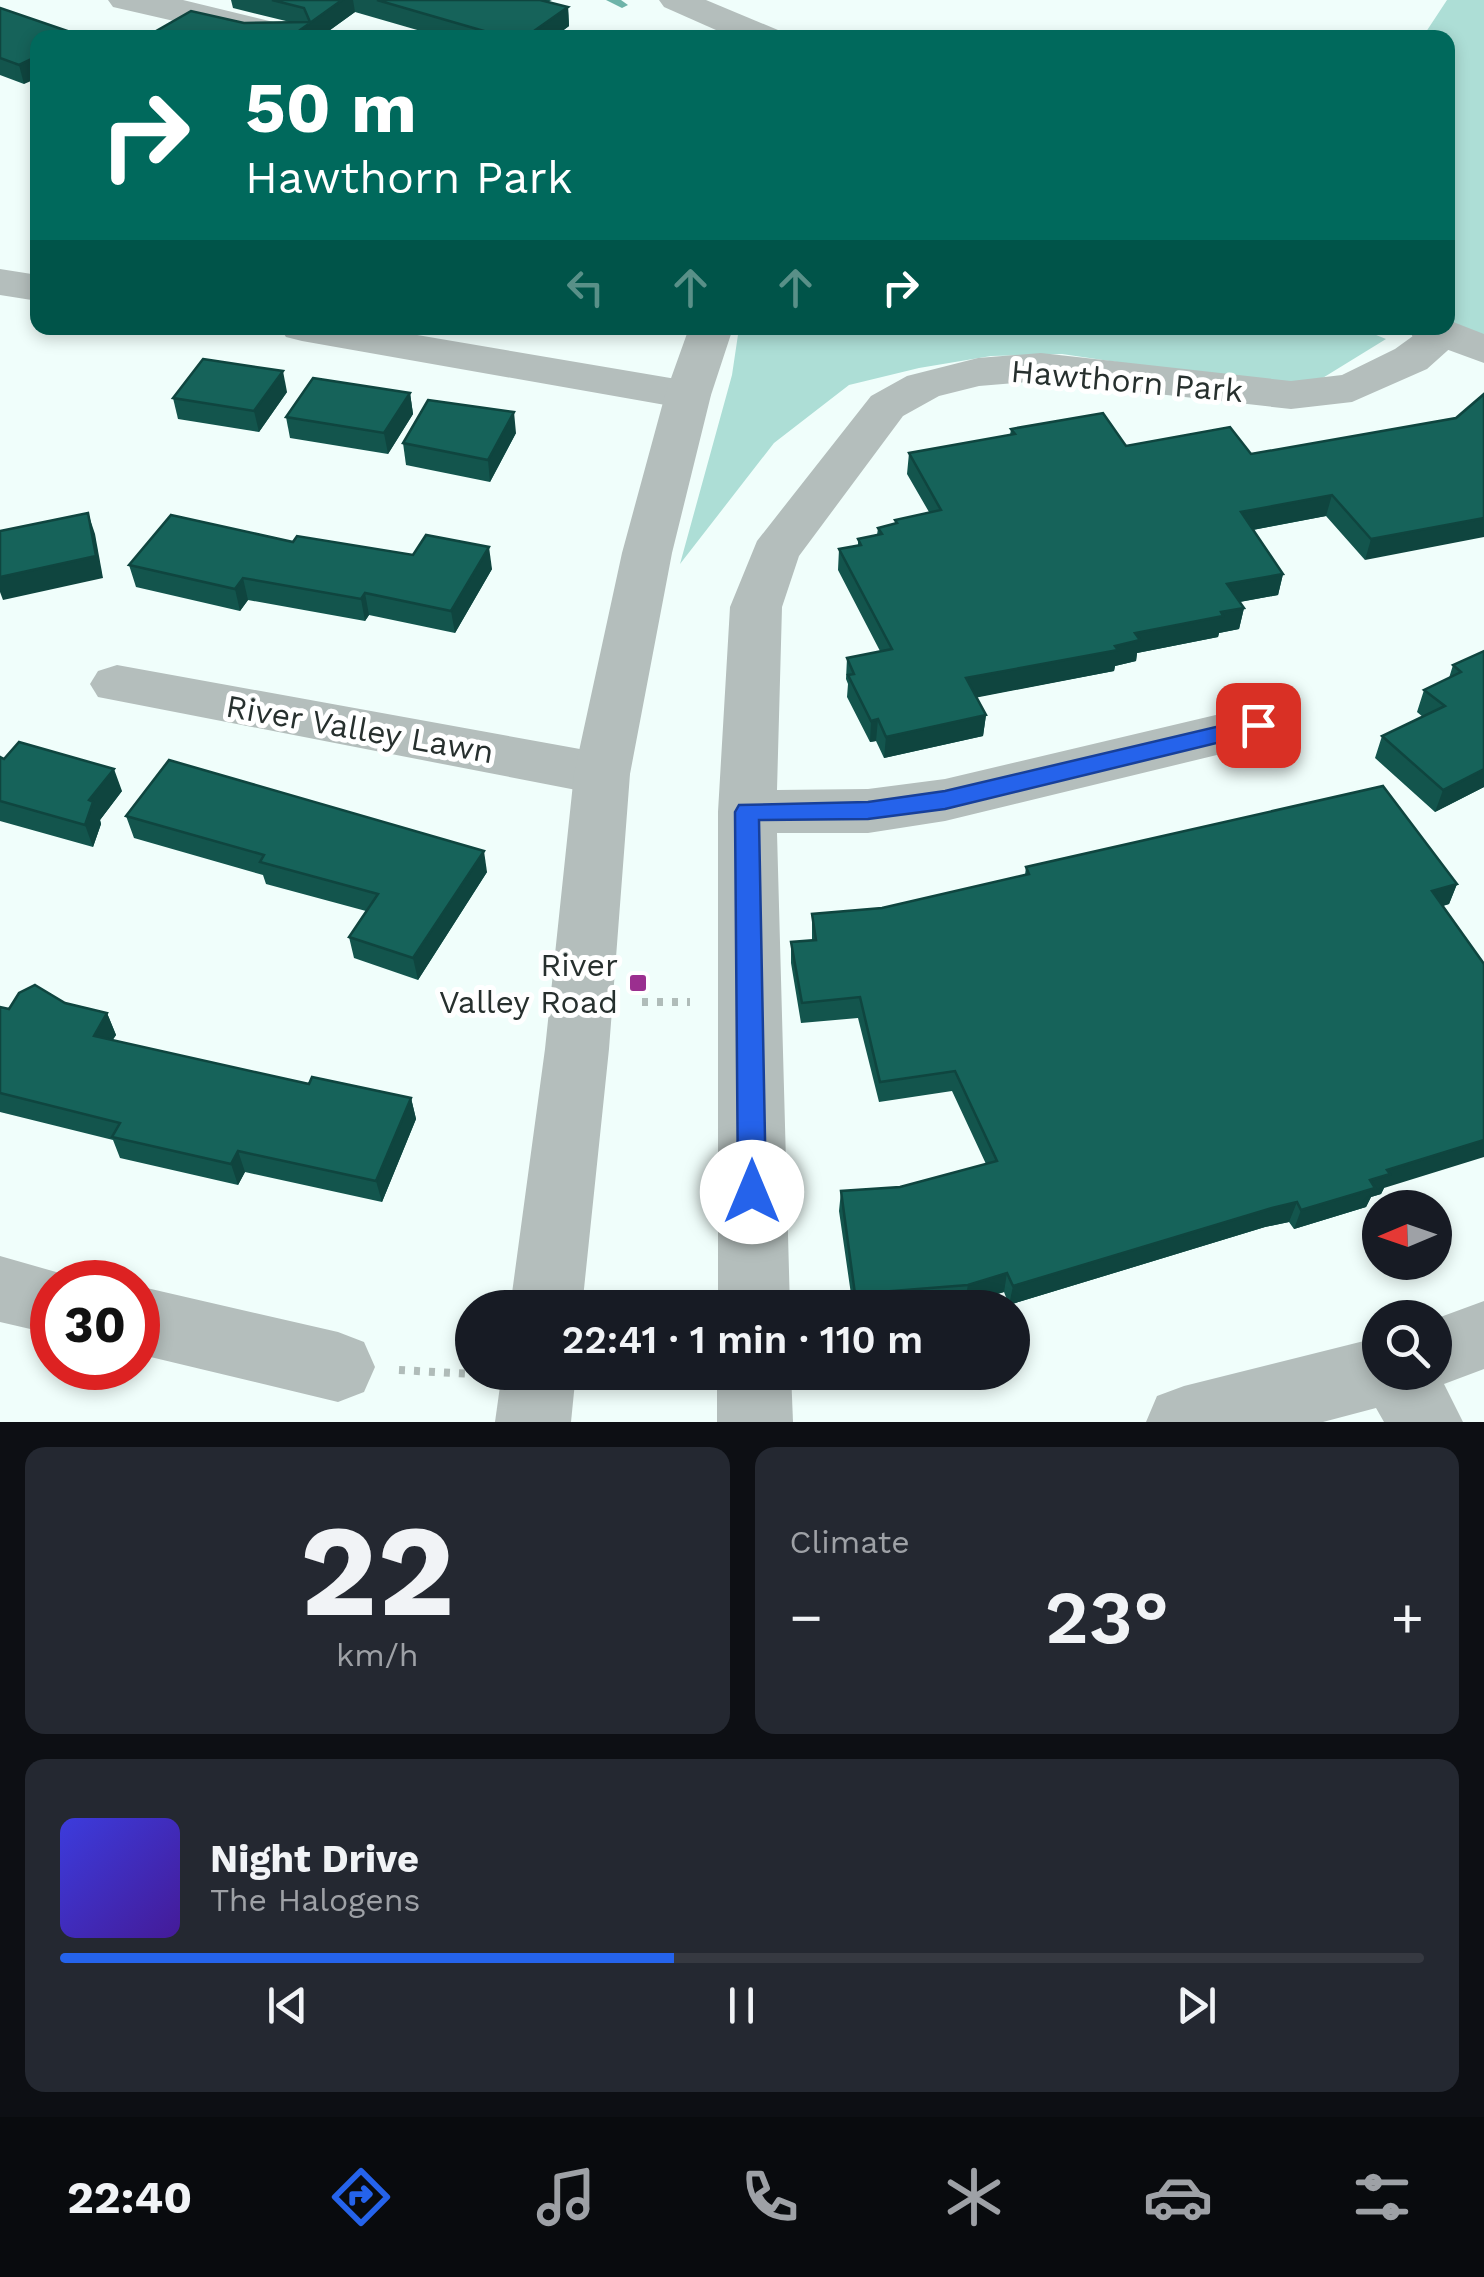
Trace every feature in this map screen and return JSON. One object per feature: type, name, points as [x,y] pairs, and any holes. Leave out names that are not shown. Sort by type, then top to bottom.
[{"type":"street","points":[[676,0],[747,30]]},
{"type":"street","points":[[145,1],[261,30]]},
{"type":"street","points":[[691,30],[710,14]]},
{"type":"street","points":[[0,282],[30,287]]},
{"type":"street","points":[[342,335],[688,395]]},
{"type":"street","points":[[548,1290],[602,774],[647,553],[688,395],[709,335]]},
{"type":"street","name":"Hawthorn Park","points":[[754,1290],[747,812],[756,608],[775,553],[886,406],[923,386],[978,372],[1040,367],[1291,394],[1352,388],[1452,337]]},
{"type":"street","name":"River Valley Lawn","points":[[117,684],[602,774]]},
{"type":"street","points":[[747,812],[868,810],[945,800],[1258,725]]},
{"type":"street","points":[[0,1289],[30,1296]]},
{"type":"street","points":[[160,1325],[338,1367]]},
{"type":"street","points":[[1452,1347],[1484,1335]]},
{"type":"street","points":[[1184,1422],[1362,1377]]},
{"type":"street","points":[[754,1390],[755,1422]]},
{"type":"street","points":[[1406,1390],[1424,1422]]},
{"type":"path","points":[[581,1003],[750,1000]]},
{"type":"path","points":[[338,1367],[455,1369]]},
{"type":"shaded area","points":[[1447,0],[1484,0],[1484,345],[1455,334],[1455,30],[1427,30]]},
{"type":"shaded area","points":[[738,335],[1376,335],[1386,339],[1321,379],[1267,384],[1062,354],[991,356],[849,385],[774,443],[680,564],[732,375]]},
{"type":"building","points":[[272,0],[342,0],[300,30],[158,30],[191,11],[244,23],[310,22],[304,8]]},
{"type":"building","points":[[377,0],[540,0],[568,7],[535,30],[480,30]]},
{"type":"building","points":[[0,8],[64,30],[30,30],[30,60],[19,65],[0,58]]},
{"type":"building","points":[[203,359],[283,371],[254,411],[173,398]]},
{"type":"building","points":[[313,378],[410,393],[384,433],[286,417]]},
{"type":"building","points":[[1484,394],[1484,518],[1371,539],[1332,495],[1241,512],[1283,574],[1227,584],[1244,608],[1221,612],[1223,616],[1135,633],[1140,640],[1115,646],[1118,650],[966,678],[986,715],[886,737],[878,719],[871,721],[848,675],[854,674],[847,658],[892,649],[839,549],[861,545],[858,539],[882,534],[878,528],[897,523],[895,520],[941,510],[909,453],[1103,413],[1126,446],[1230,427],[1251,454],[1456,418]]},
{"type":"building","points":[[428,400],[514,412],[488,460],[403,443]]},
{"type":"building","points":[[88,513],[96,556],[0,577],[0,531]]},
{"type":"building","points":[[171,515],[293,542],[297,536],[413,555],[426,535],[489,547],[451,611],[365,593],[361,599],[243,578],[235,589],[129,565]]},
{"type":"building","points":[[1484,651],[1484,769],[1443,790],[1382,736],[1445,706],[1424,690],[1461,672],[1453,665]]},
{"type":"building","points":[[19,742],[114,769],[89,800],[93,802],[85,825],[0,801],[0,757],[4,759]]},
{"type":"building","points":[[169,760],[484,851],[413,958],[349,937],[378,894],[260,862],[264,855],[126,816]]},
{"type":"building","points":[[1383,786],[1457,884],[1432,891],[1484,964],[1484,1140],[1387,1170],[1390,1174],[1370,1180],[1375,1188],[1301,1210],[1297,1202],[1272,1208],[1013,1286],[1007,1273],[968,1285],[854,1290],[841,1191],[900,1187],[997,1161],[955,1071],[880,1082],[860,997],[802,1003],[791,942],[816,940],[812,914],[882,908],[1029,874],[1026,867]]},
{"type":"building","points":[[35,985],[65,1003],[107,1013],[94,1036],[309,1084],[312,1077],[411,1098],[376,1181],[238,1151],[231,1164],[112,1137],[120,1123],[0,1093],[0,1007],[9,1009],[19,993]]},
{"type":"waterway","points":[[612,0],[622,5]]},
{"type":"place","name":"River Valley Road","points":[[638,983]]},
{"type":"route","points":[[752,1192],[747,812],[868,810],[945,800],[1258,725]]}]
